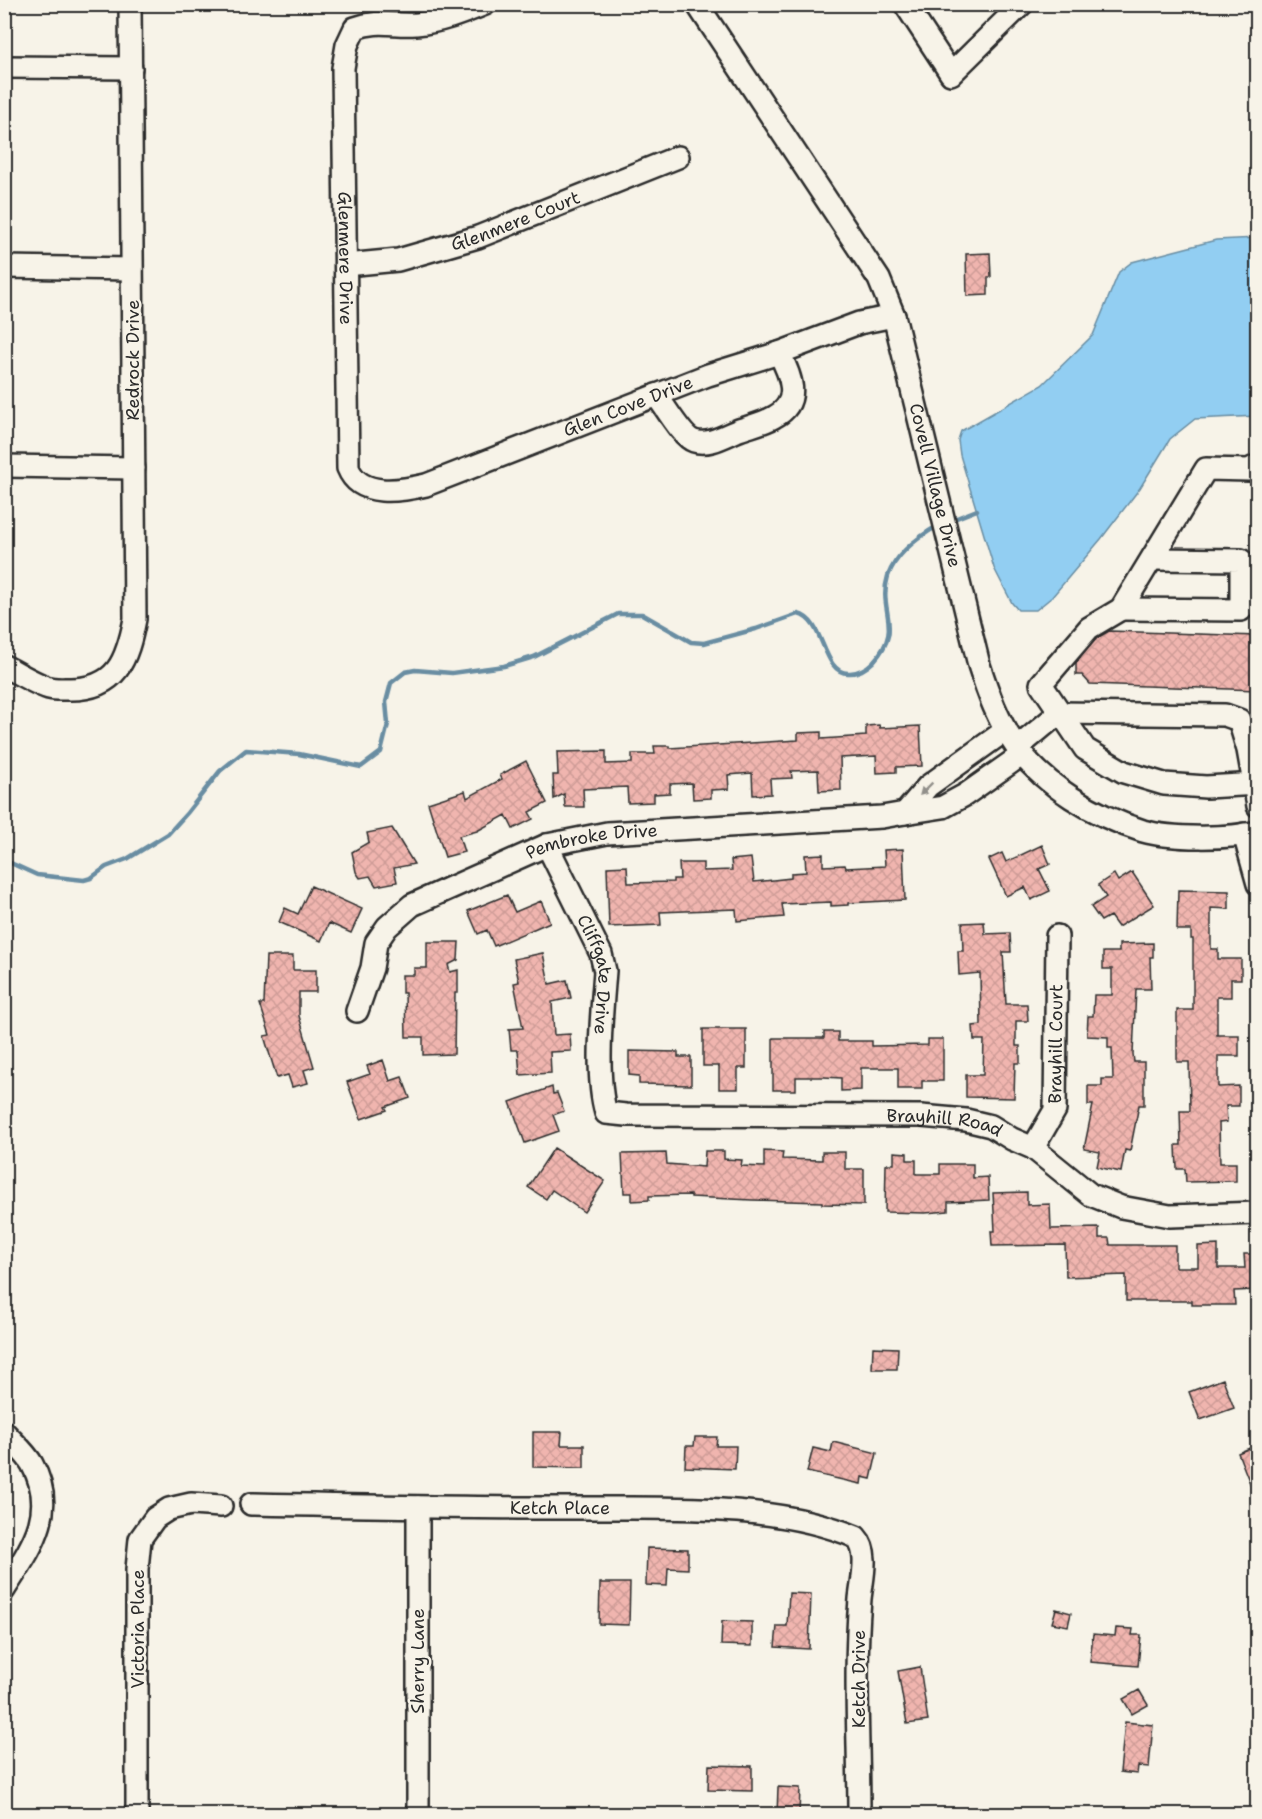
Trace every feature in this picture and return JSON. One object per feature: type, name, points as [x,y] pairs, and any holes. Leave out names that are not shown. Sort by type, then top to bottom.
[{"type":"street","name":"Redrock Drive","points":[[4,666],[49,688],[80,688],[103,683],[117,669],[129,648],[135,619],[130,4]]},
{"type":"street","name":"Glenmere Drive","points":[[364,485],[352,477],[348,468],[343,68],[347,45],[355,28],[370,22],[415,24],[436,21],[463,14],[485,4]]},
{"type":"street","name":"Covell Village Drive","points":[[698,4],[879,279],[894,316],[979,665],[994,709],[1015,744],[1036,770],[1068,795],[1108,817],[1145,831],[1193,837],[1251,833]]},
{"type":"street","points":[[905,4],[951,74],[1022,4]]},
{"type":"street","points":[[4,67],[131,68]]},
{"type":"street","name":"Glenmere Court","points":[[346,265],[398,260],[478,237],[678,157]]},
{"type":"street","points":[[4,267],[132,269]]},
{"type":"street","name":"Glen Cove Drive","points":[[364,485],[382,490],[401,490],[426,485],[708,375],[778,353],[859,323],[894,316]]},
{"type":"street","points":[[656,395],[686,436],[696,442],[708,442],[775,417],[787,407],[792,389],[791,375],[778,353]]},
{"type":"street","points":[[1255,784],[1206,787],[1164,784],[1124,772],[1084,749],[1041,684],[1089,628],[1121,609],[1206,470],[1249,470],[1257,465]]},
{"type":"street","points":[[4,466],[134,468]]},
{"type":"street","points":[[1121,609],[1240,610],[1241,560],[1153,559]]},
{"type":"street","points":[[905,813],[928,786],[948,772],[1015,744],[1059,713],[1225,715],[1239,720],[1248,750],[1257,806]]},
{"type":"street","name":"Pembroke Drive","points":[[357,1011],[372,968],[376,943],[387,927],[412,904],[547,845],[607,833],[882,817],[943,807],[965,795],[1015,744]]},
{"type":"street","points":[[948,772],[965,795]]},
{"type":"street","points":[[1251,833],[1257,884]]},
{"type":"street","name":"Cliffgate Drive","points":[[547,845],[601,954],[605,971],[600,1080],[606,1113]]},
{"type":"street","name":"Brayhill Court","points":[[1033,1148],[1055,1110],[1057,936]]},
{"type":"street","name":"Brayhill Road","points":[[606,1113],[921,1116],[966,1120],[992,1126],[1012,1139],[1033,1148],[1091,1195],[1121,1207],[1170,1216],[1257,1213]]},
{"type":"street","points":[[4,1432],[32,1464],[42,1493],[42,1521],[25,1558],[4,1590]]},
{"type":"street","name":"Victoria Place","points":[[137,1815],[137,1569],[141,1539],[155,1518],[169,1509],[191,1504],[221,1506]]},
{"type":"street","name":"Ketch Place","points":[[251,1504],[678,1509],[755,1513],[799,1520],[844,1532],[856,1537],[862,1543]]},
{"type":"street","name":"Sherry Lane","points":[[418,1507],[418,1815]]},
{"type":"street","name":"Ketch Drive","points":[[859,1815],[859,1617],[864,1555],[862,1543]]},
{"type":"water","points":[[1257,238],[1257,416],[1195,419],[1170,439],[1140,488],[1052,597],[1036,610],[1018,610],[994,568],[960,455],[958,440],[961,431],[1042,385],[1093,335],[1119,272],[1132,262],[1216,240]]},
{"type":"building","points":[[990,253],[991,277],[988,277],[988,295],[967,296],[966,254]]},
{"type":"building","points":[[1109,631],[1257,636],[1257,690],[1090,684],[1082,675],[1076,675],[1076,663],[1097,638]]},
{"type":"building","points":[[879,725],[880,728],[920,726],[922,766],[896,767],[896,772],[877,773],[876,756],[840,758],[841,790],[819,791],[818,770],[791,771],[792,778],[770,779],[771,794],[753,795],[752,773],[728,775],[729,789],[711,790],[711,798],[693,799],[692,783],[670,784],[670,793],[654,794],[654,802],[628,803],[627,787],[583,789],[584,807],[565,807],[564,794],[554,799],[553,775],[558,775],[557,752],[606,751],[606,764],[632,763],[632,754],[655,754],[654,746],[669,746],[669,748],[798,740],[798,733],[821,732],[821,739],[866,736],[866,726]]},
{"type":"building","points":[[526,761],[547,803],[529,812],[533,819],[513,829],[506,815],[477,831],[459,836],[464,852],[445,857],[428,803],[465,791],[467,798],[502,779],[500,775]]},
{"type":"building","points":[[392,828],[414,864],[394,868],[397,882],[376,886],[370,876],[360,878],[356,872],[352,852],[369,842],[367,833]]},
{"type":"building","points":[[1042,845],[1050,864],[1039,869],[1050,891],[1031,900],[1025,887],[1006,896],[989,859],[1002,853],[1006,862]]},
{"type":"building","points":[[903,849],[905,900],[831,906],[831,902],[782,904],[784,917],[737,921],[736,909],[660,912],[661,925],[609,927],[607,867],[627,866],[628,883],[673,882],[673,879],[680,879],[679,863],[703,863],[703,871],[732,870],[731,860],[751,858],[754,882],[791,878],[791,873],[806,872],[805,855],[823,854],[823,866],[845,865],[846,868],[885,866],[884,850]]},
{"type":"building","points":[[1132,872],[1154,905],[1118,927],[1110,916],[1101,921],[1091,907],[1106,897],[1098,885],[1114,874],[1118,881]]},
{"type":"building","points":[[311,886],[362,909],[351,933],[329,923],[321,941],[279,922],[285,908],[298,914]]},
{"type":"building","points":[[1178,890],[1229,891],[1229,909],[1211,908],[1211,949],[1218,949],[1218,959],[1241,959],[1241,979],[1231,979],[1231,997],[1217,997],[1217,1035],[1239,1035],[1239,1056],[1218,1056],[1218,1087],[1239,1086],[1239,1106],[1226,1106],[1227,1122],[1219,1123],[1220,1163],[1236,1163],[1236,1181],[1186,1182],[1185,1169],[1177,1169],[1176,1145],[1181,1145],[1180,1111],[1190,1111],[1189,1062],[1177,1062],[1177,1010],[1193,1010],[1193,939],[1191,939],[1191,930],[1177,930]]},
{"type":"building","points":[[507,895],[515,912],[541,901],[550,922],[494,946],[487,930],[478,934],[468,911]]},
{"type":"building","points":[[984,922],[985,934],[1010,933],[1011,952],[1003,952],[1006,1004],[1027,1004],[1028,1021],[1016,1021],[1016,1046],[1020,1046],[1020,1063],[1015,1063],[1014,1098],[966,1097],[966,1075],[983,1075],[984,1040],[974,1040],[973,1026],[981,1025],[980,973],[959,975],[958,951],[963,951],[962,923]]},
{"type":"building","points":[[427,942],[459,942],[458,960],[448,965],[450,972],[458,970],[458,993],[455,993],[454,1054],[423,1055],[423,1037],[406,1037],[405,993],[402,993],[402,975],[414,975],[414,968],[427,968]]},
{"type":"building","points":[[1153,943],[1153,957],[1150,957],[1151,989],[1136,989],[1133,1054],[1134,1062],[1144,1062],[1144,1105],[1139,1105],[1130,1151],[1125,1150],[1121,1172],[1097,1167],[1100,1152],[1084,1149],[1093,1105],[1088,1105],[1088,1086],[1102,1086],[1102,1079],[1113,1079],[1112,1048],[1108,1048],[1108,1037],[1087,1036],[1088,1016],[1093,1016],[1094,995],[1112,995],[1112,969],[1103,969],[1103,952],[1119,952],[1119,944]]},
{"type":"building","points":[[543,953],[549,984],[567,980],[571,998],[552,1002],[554,1035],[570,1034],[571,1051],[550,1052],[551,1073],[520,1075],[518,1050],[511,1050],[509,1029],[523,1028],[514,983],[519,982],[514,959]]},
{"type":"building","points":[[266,956],[293,956],[293,970],[316,970],[316,992],[299,992],[299,1016],[314,1067],[304,1070],[308,1083],[292,1087],[288,1075],[277,1078],[264,1036],[270,1035],[260,1004],[264,1004]]},
{"type":"building","points":[[703,1029],[746,1029],[746,1068],[738,1068],[738,1089],[719,1089],[719,1066],[703,1066]]},
{"type":"building","points":[[824,1032],[838,1032],[838,1041],[872,1041],[872,1046],[928,1045],[928,1039],[943,1039],[943,1081],[922,1081],[922,1089],[898,1089],[898,1068],[861,1068],[861,1090],[841,1091],[841,1078],[796,1077],[796,1090],[773,1090],[773,1038],[824,1038]]},
{"type":"building","points":[[629,1051],[678,1052],[678,1057],[691,1057],[691,1085],[639,1084],[639,1076],[629,1075]]},
{"type":"building","points":[[383,1060],[390,1081],[402,1077],[410,1098],[385,1107],[387,1110],[361,1119],[347,1082],[370,1074],[367,1066]]},
{"type":"building","points":[[552,1087],[553,1094],[557,1093],[564,1111],[553,1115],[559,1131],[525,1143],[510,1102]]},
{"type":"building","points":[[554,1148],[605,1181],[584,1212],[552,1190],[546,1199],[528,1187]]},
{"type":"building","points":[[705,1151],[724,1151],[724,1159],[742,1160],[741,1166],[764,1167],[764,1151],[783,1152],[782,1159],[822,1160],[822,1152],[845,1152],[845,1169],[864,1169],[864,1205],[691,1197],[691,1195],[649,1196],[649,1200],[632,1201],[632,1193],[624,1193],[622,1154],[666,1153],[667,1164],[704,1167]]},
{"type":"building","points":[[894,1152],[907,1153],[907,1160],[916,1160],[916,1174],[940,1174],[940,1164],[973,1164],[973,1178],[988,1177],[989,1200],[948,1202],[948,1211],[885,1212],[886,1164],[894,1164]]},
{"type":"building","points":[[1027,1192],[1027,1205],[1050,1204],[1051,1229],[1099,1228],[1099,1238],[1109,1238],[1110,1245],[1175,1245],[1175,1267],[1198,1267],[1198,1246],[1218,1245],[1218,1268],[1245,1268],[1244,1254],[1257,1254],[1257,1290],[1234,1291],[1235,1305],[1192,1305],[1192,1301],[1126,1301],[1126,1275],[1066,1277],[1065,1245],[992,1246],[991,1231],[995,1231],[993,1193]]},
{"type":"building","points":[[873,1347],[898,1348],[897,1369],[872,1369]]},
{"type":"building","points":[[1223,1379],[1234,1408],[1200,1420],[1189,1392]]},
{"type":"building","points":[[533,1432],[562,1432],[561,1445],[584,1445],[584,1468],[533,1467]]},
{"type":"building","points":[[695,1437],[717,1437],[716,1446],[736,1446],[735,1469],[685,1467],[686,1446],[694,1446]]},
{"type":"building","points":[[833,1442],[877,1453],[871,1479],[862,1477],[861,1484],[807,1472],[813,1448],[831,1452]]},
{"type":"building","points":[[1257,1445],[1257,1501],[1238,1453]]},
{"type":"building","points":[[647,1548],[688,1549],[688,1569],[668,1568],[667,1586],[646,1585]]},
{"type":"building","points":[[600,1583],[630,1583],[629,1625],[599,1624]]},
{"type":"building","points":[[789,1593],[811,1594],[809,1649],[775,1647],[777,1626],[787,1626]]},
{"type":"building","points":[[1056,1609],[1071,1613],[1068,1626],[1052,1623]]},
{"type":"building","points":[[722,1621],[752,1622],[752,1646],[721,1645]]},
{"type":"building","points":[[1116,1628],[1133,1629],[1132,1635],[1141,1635],[1138,1666],[1090,1662],[1093,1634],[1115,1636]]},
{"type":"building","points":[[920,1667],[928,1721],[907,1724],[898,1671]]},
{"type":"building","points":[[1139,1690],[1148,1705],[1132,1714],[1123,1699]]},
{"type":"building","points":[[1125,1722],[1153,1725],[1149,1767],[1138,1766],[1137,1774],[1120,1772]]},
{"type":"building","points":[[709,1765],[752,1766],[752,1791],[708,1790]]},
{"type":"building","points":[[778,1787],[800,1788],[799,1815],[777,1815]]},
{"type":"waterway","points":[[949,521],[977,510]]},
{"type":"waterway","points":[[4,860],[37,875],[84,880],[91,878],[106,867],[127,859],[168,834],[220,771],[246,750],[299,754],[361,767],[381,752],[388,724],[386,702],[391,683],[405,672],[415,670],[452,673],[504,666],[534,657],[618,614],[642,614],[691,642],[704,643],[756,629],[798,614],[807,618],[814,626],[828,656],[839,671],[858,672],[873,662],[887,639],[889,629],[886,589],[888,576],[896,560],[909,546],[939,525]]}]
